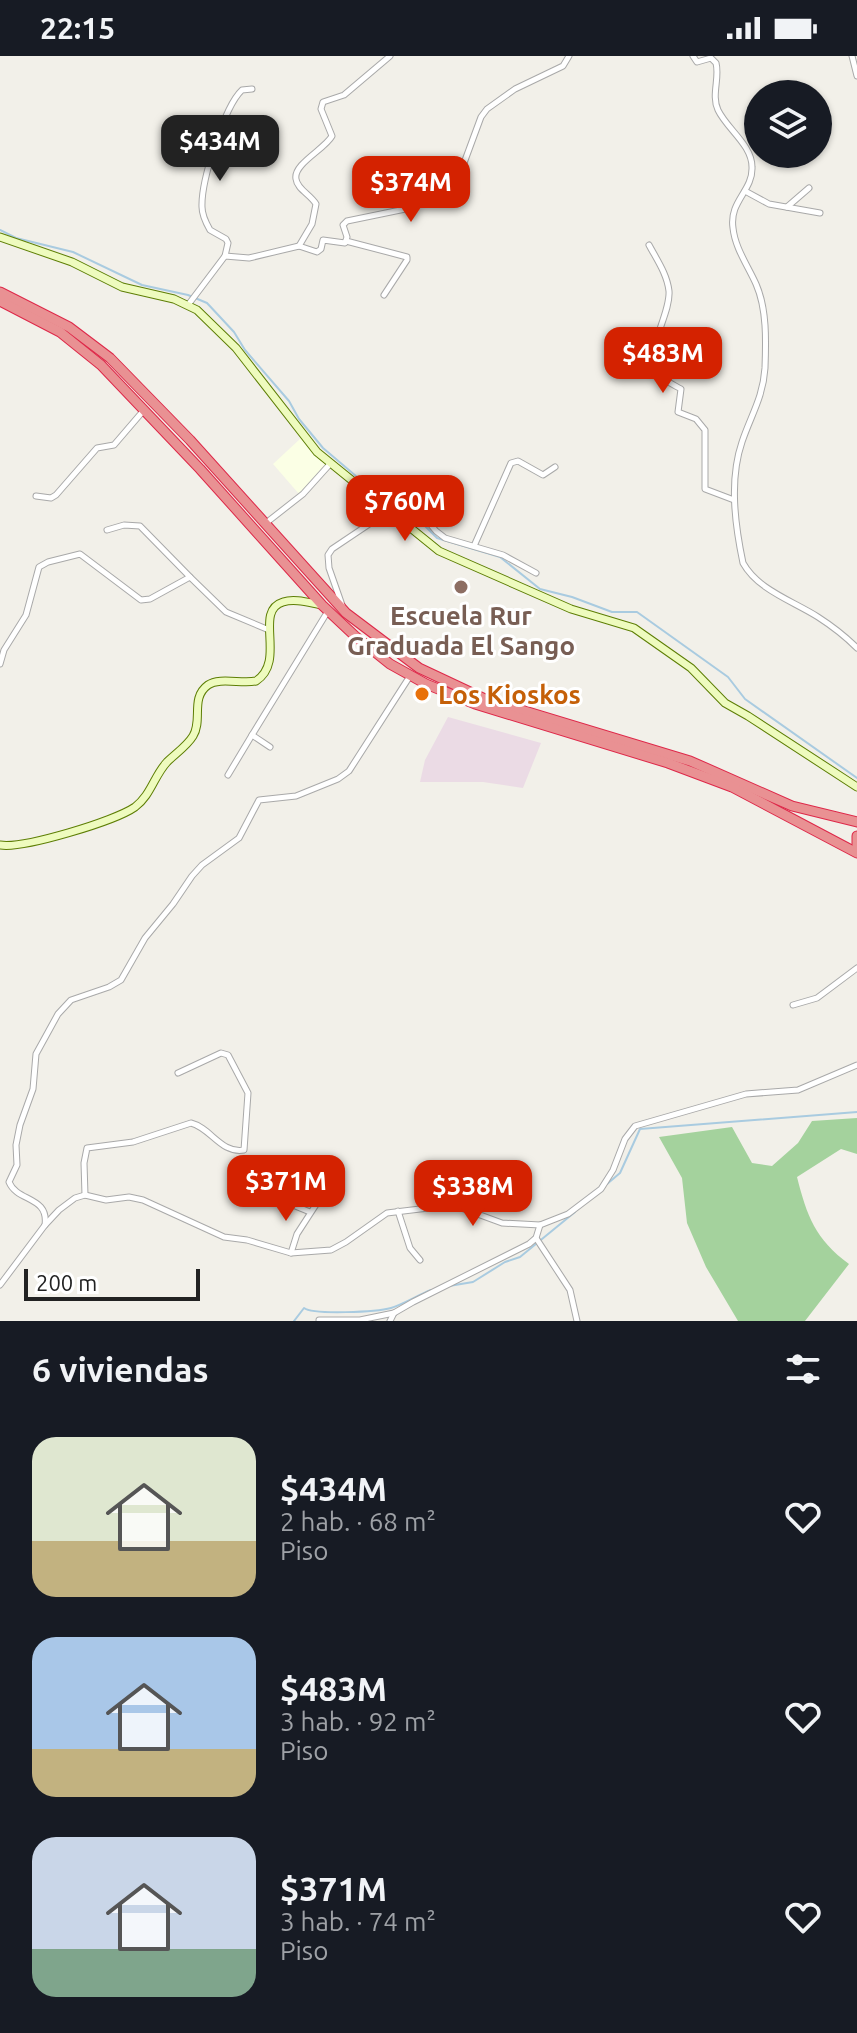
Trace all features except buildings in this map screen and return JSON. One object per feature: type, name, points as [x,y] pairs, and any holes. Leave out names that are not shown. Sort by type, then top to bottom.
[{"type":"highway","points":[[0,292],[69,327],[110,358],[157,405],[346,613],[419,668],[485,699],[690,761],[792,806],[857,822]]},
{"type":"highway","points":[[0,301],[72,340],[127,389],[325,608],[372,651],[410,676],[475,704],[668,763],[732,787],[857,851],[857,836]]},
{"type":"street","points":[[299,246],[312,224],[316,204],[295,178],[300,166],[331,139],[321,109],[323,102],[344,95],[390,56]]},
{"type":"street","points":[[346,241],[343,225],[347,221],[415,207],[464,163],[487,109],[515,89],[563,66],[569,56]]},
{"type":"street","points":[[693,56],[697,62],[711,58],[716,63],[715,102],[748,150],[753,165],[745,191],[734,206],[732,225],[758,288],[763,314],[765,367],[763,394],[738,458],[735,500],[741,557],[746,570],[785,601],[815,615],[857,648]]},
{"type":"street","points":[[852,56],[857,76]]},
{"type":"street","points":[[190,303],[225,256],[228,243],[210,230],[202,209],[203,187],[219,132],[234,101],[242,90],[252,89]]},
{"type":"street","points":[[787,208],[809,188]]},
{"type":"street","points":[[745,191],[769,204],[820,213]]},
{"type":"street","points":[[0,237],[72,262],[122,287],[190,303],[236,348],[305,440],[330,464],[393,509],[445,555],[571,609],[634,628],[691,668],[733,709],[857,787]]},
{"type":"street","points":[[225,256],[249,258],[299,246],[317,252],[323,240],[346,241],[407,257],[384,295]]},
{"type":"street","points":[[649,245],[666,276],[669,294],[668,309],[651,357],[653,367],[660,377],[681,389],[678,412],[696,419],[705,430],[705,489],[735,500]]},
{"type":"street","points":[[36,496],[51,498],[56,495],[97,448],[114,445],[145,410]]},
{"type":"street","points":[[474,546],[511,463],[518,461],[543,475],[555,467]]},
{"type":"street","points":[[265,524],[303,494],[330,464]]},
{"type":"street","points":[[346,613],[329,568],[328,555],[332,549],[408,498],[445,538],[503,555],[536,573]]},
{"type":"street","points":[[107,530],[124,525],[140,526],[226,612],[269,630]]},
{"type":"street","points":[[0,664],[4,650],[26,615],[39,567],[48,562],[83,555],[141,600],[150,599],[190,577]]},
{"type":"street","points":[[0,845],[19,846],[104,822],[134,808],[148,793],[165,765],[194,736],[197,703],[204,688],[213,682],[256,681],[267,670],[272,650],[269,630],[271,612],[280,603],[298,601],[325,608],[228,775]]},
{"type":"street","points":[[0,1186],[9,1182],[17,1165],[18,1131],[33,1089],[36,1054],[58,1014],[71,1000],[121,980],[145,938],[167,913],[192,876],[239,838],[259,800],[296,796],[338,779],[349,771],[410,676]]},
{"type":"street","points":[[252,735],[270,747]]},
{"type":"street","points":[[793,1005],[817,998],[857,968]]},
{"type":"street","points":[[85,1195],[87,1148],[133,1142],[191,1123],[200,1126],[226,1148],[239,1152],[244,1150],[248,1093],[228,1055],[221,1053],[178,1073]]},
{"type":"street","points":[[0,1285],[45,1225],[66,1204],[85,1195],[106,1200],[129,1197],[143,1200],[224,1237],[247,1240],[291,1253],[331,1250],[387,1213],[398,1211],[453,1205],[502,1223],[540,1225],[568,1214],[601,1189],[613,1170],[625,1139],[635,1126],[746,1094],[798,1090],[857,1065]]},
{"type":"street","points":[[9,1182],[16,1193],[36,1201],[42,1207],[45,1225]]},
{"type":"street","points":[[291,1253],[297,1234],[320,1197],[312,1192]]},
{"type":"street","points":[[278,1199],[310,1212]]},
{"type":"street","points":[[398,1211],[406,1240],[420,1260]]},
{"type":"street","points":[[319,1320],[360,1320],[394,1313],[536,1238],[540,1225]]},
{"type":"street","points":[[536,1238],[570,1290],[577,1321]]},
{"type":"street","points":[[390,1321],[394,1313]]},
{"type":"shaded area","points":[[301,438],[328,464],[299,494],[273,464]]},
{"type":"shaded area","points":[[448,717],[541,743],[523,788],[483,782],[420,782],[425,760]]},
{"type":"green space","points":[[857,1118],[857,1154],[841,1149],[797,1177],[814,1226],[837,1255],[849,1264],[805,1321],[738,1321],[706,1267],[687,1223],[682,1178],[659,1137],[732,1127],[752,1163],[772,1166],[798,1143],[812,1121]]},
{"type":"waterway","points":[[0,230],[16,238],[73,252],[142,285],[188,295],[207,303],[234,332],[323,448],[370,488],[395,503]]},
{"type":"waterway","points":[[401,506],[437,538],[500,557],[540,589],[612,612],[637,612],[728,677],[745,699],[857,778]]},
{"type":"waterway","points":[[607,1184],[620,1173],[640,1129],[857,1112]]},
{"type":"waterway","points":[[449,1286],[473,1282],[505,1262],[520,1257],[575,1212]]},
{"type":"waterway","points":[[294,1321],[304,1308],[332,1312],[384,1309],[431,1290]]},
{"type":"place","name":"Escuela Rur Graduada El Sango","points":[[461,587]]},
{"type":"place","name":"Los Kioskos","points":[[422,694]]}]
